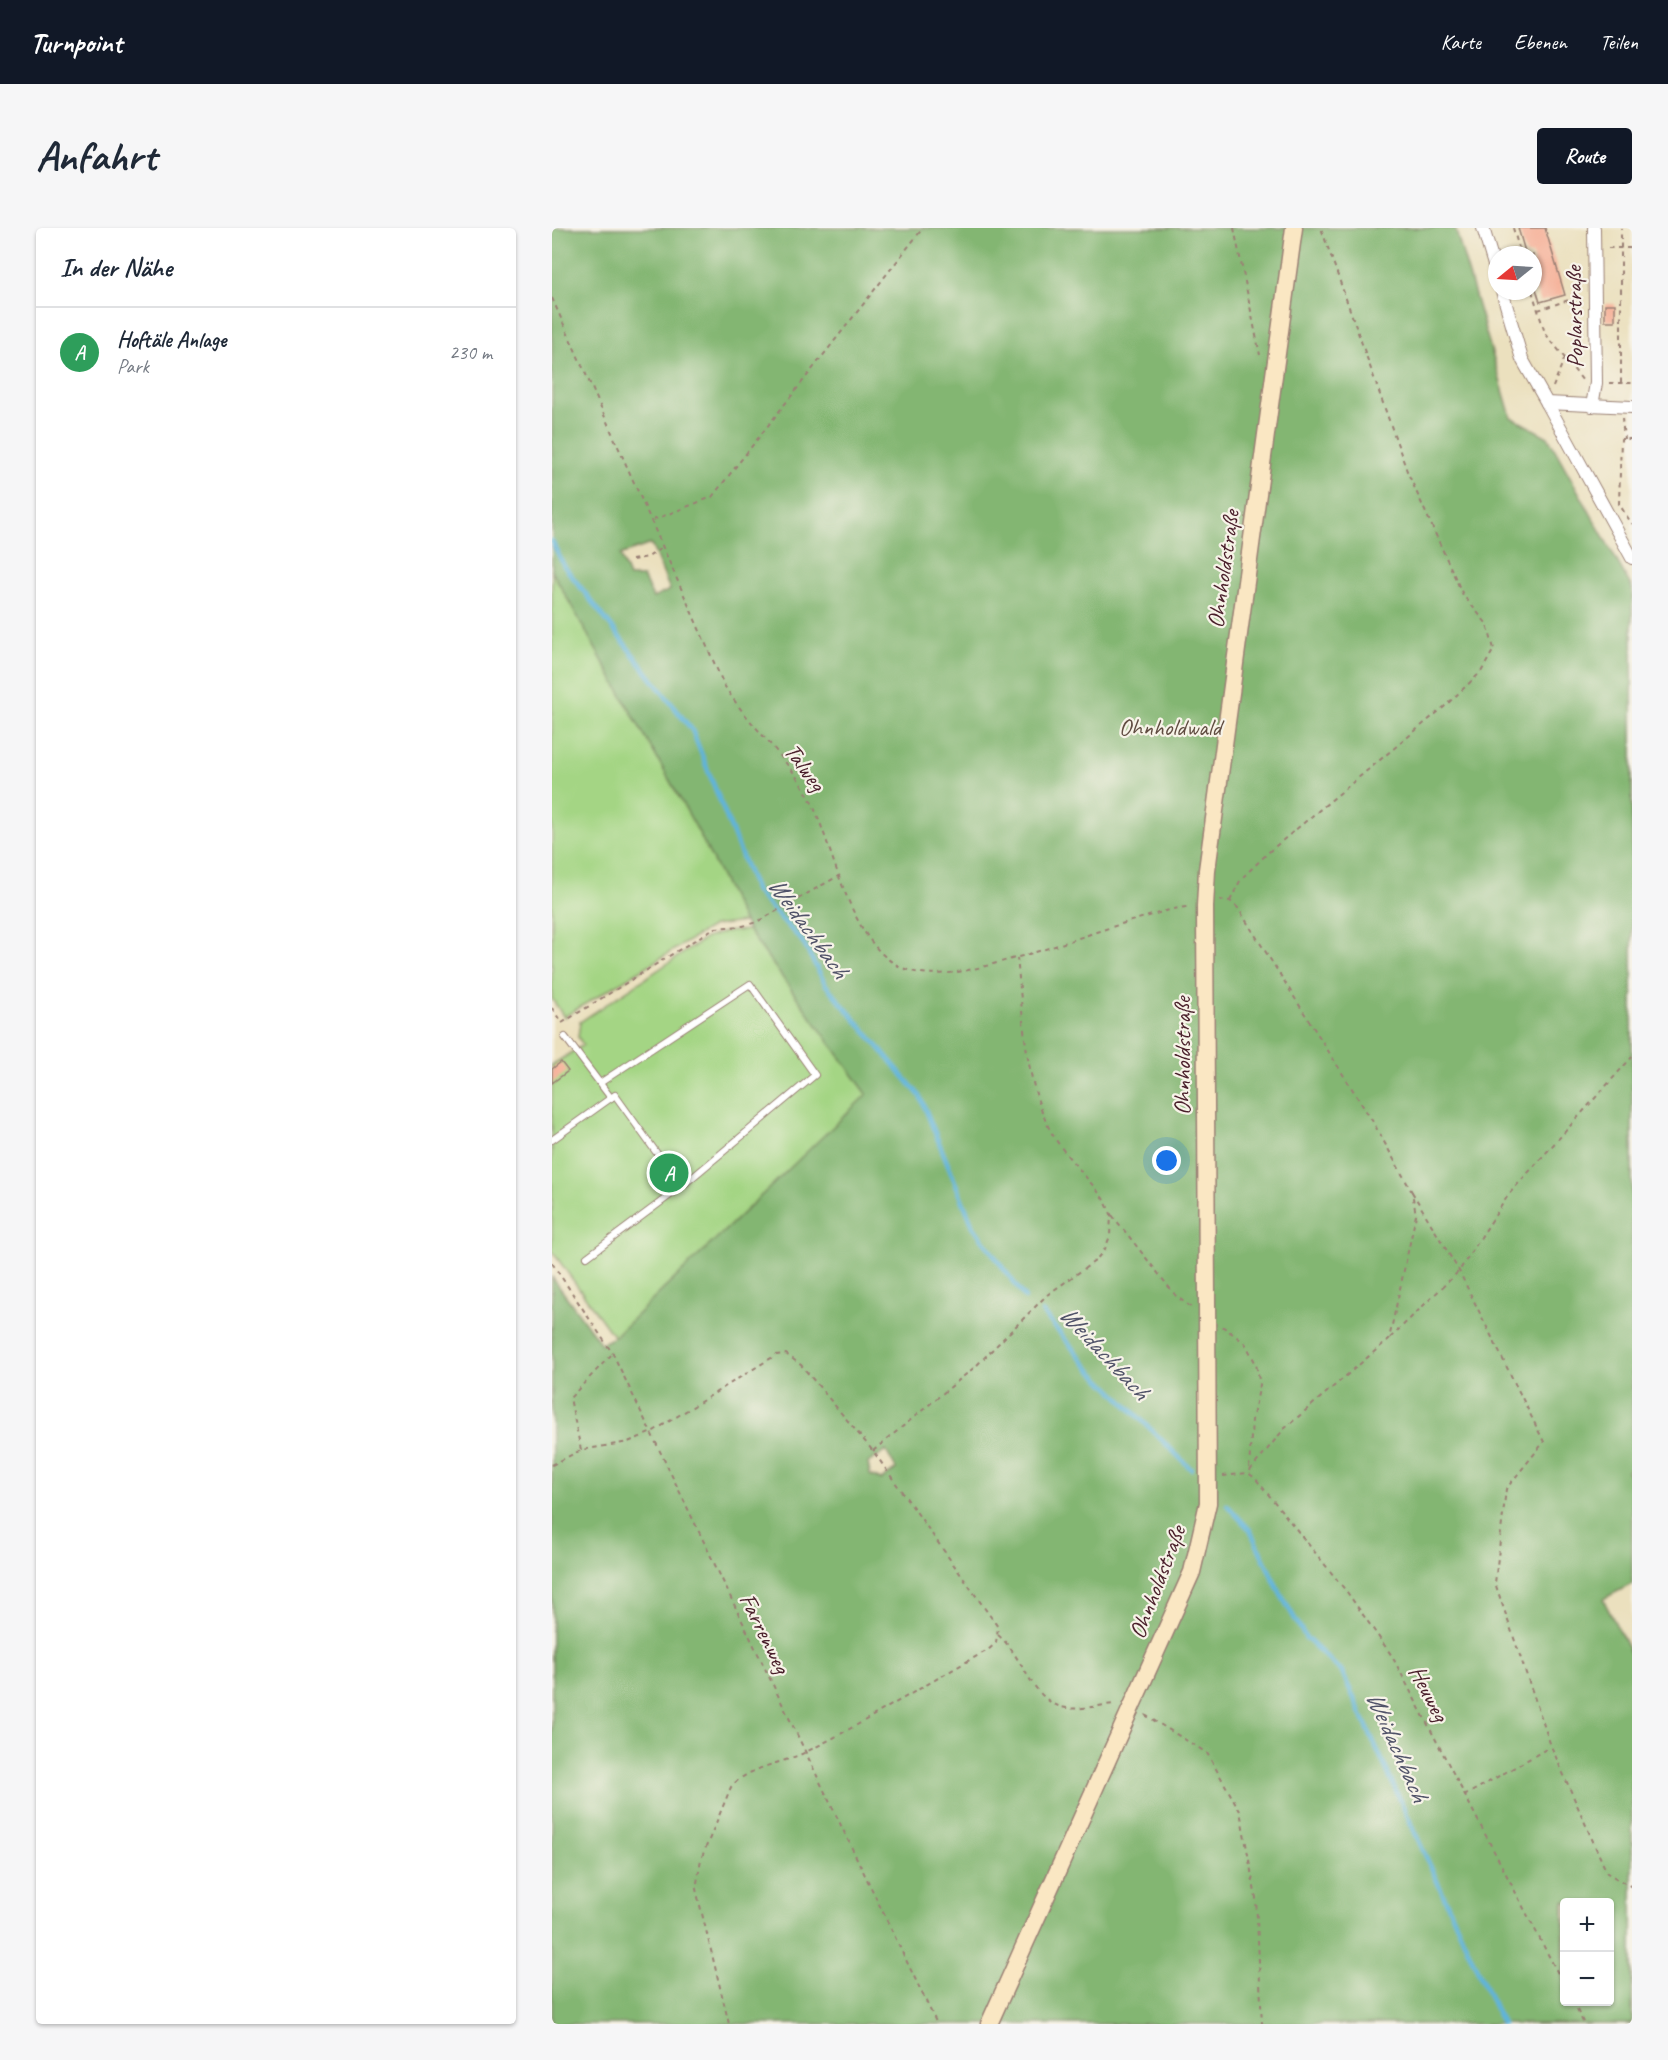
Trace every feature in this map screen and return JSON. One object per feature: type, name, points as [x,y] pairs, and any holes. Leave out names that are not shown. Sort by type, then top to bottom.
[{"type":"main road","name":"Ohnholdstraße","points":[[990,2024],[1192,1572],[1204,1526],[1209,1478],[1205,903],[1209,841],[1294,228]]},
{"type":"street","points":[[1483,228],[1488,246]]},
{"type":"street","name":"Poplarstraße","points":[[1592,406],[1596,383],[1594,228]]},
{"type":"street","points":[[1505,300],[1522,360],[1632,558]]},
{"type":"street","points":[[1547,403],[1626,407]]},
{"type":"lane","points":[[586,1257],[681,1187],[815,1074],[750,984],[600,1083]]},
{"type":"lane","points":[[566,1037],[611,1098]]},
{"type":"lane","points":[[552,1140],[615,1095],[681,1187]]},
{"type":"path","points":[[652,521],[712,497],[923,228]]},
{"type":"path","points":[[1234,228],[1261,358],[1275,375]]},
{"type":"path","points":[[1321,228],[1407,471],[1463,596],[1487,624],[1494,650],[1481,672],[1444,707],[1271,850],[1241,879],[1230,902],[1238,908],[1285,980],[1373,1122],[1412,1192],[1460,1270],[1544,1442],[1506,1489],[1495,1584],[1551,1746],[1607,1873],[1632,1887]]},
{"type":"path","points":[[1513,228],[1518,246]]},
{"type":"path","points":[[1621,228],[1621,383]]},
{"type":"path","points":[[1538,310],[1585,295]]},
{"type":"path","name":"Talweg","points":[[552,298],[724,685],[749,722],[793,773],[808,795],[869,940],[894,965],[920,973],[937,974],[1017,958],[1180,907],[1230,902]]},
{"type":"path","points":[[1535,300],[1545,333],[1585,382],[1632,383]]},
{"type":"path","points":[[1547,403],[1564,359]]},
{"type":"path","points":[[1626,407],[1624,439],[1621,439],[1620,504],[1632,524]]},
{"type":"path","points":[[1624,439],[1632,439]]},
{"type":"path","points":[[632,560],[648,557],[663,547]]},
{"type":"path","points":[[562,1023],[714,928],[743,926],[772,915],[840,875]]},
{"type":"path","points":[[1017,958],[1029,1054],[1041,1108],[1049,1127],[1098,1190],[1111,1214],[1176,1296],[1245,1343],[1256,1364],[1260,1385],[1252,1420],[1248,1473]]},
{"type":"path","points":[[1209,1478],[1248,1473],[1284,1429],[1389,1339],[1460,1270],[1509,1194],[1632,1058]]},
{"type":"path","points":[[1389,1339],[1416,1215],[1412,1192]]},
{"type":"path","points":[[873,1451],[976,1366],[1047,1295],[1095,1261],[1106,1249],[1110,1236],[1111,1214]]},
{"type":"path","name":"Farrenweg","points":[[552,1263],[613,1354],[937,2024]]},
{"type":"path","points":[[582,1450],[570,1398],[613,1354]]},
{"type":"path","points":[[552,1465],[582,1450],[628,1442],[652,1432],[776,1355],[786,1354],[801,1365],[873,1451],[993,1618],[998,1635],[1019,1659],[1039,1691],[1054,1705],[1081,1708],[1114,1704],[1132,1707],[1207,1753],[1240,1811],[1256,1898],[1262,2024]]},
{"type":"path","name":"Heuweg","points":[[1248,1473],[1284,1512],[1340,1583],[1392,1656],[1560,1977]]},
{"type":"path","points":[[729,2024],[700,1909],[696,1875],[713,1827],[731,1787],[738,1780],[805,1753],[988,1650],[996,1642],[998,1635]]},
{"type":"path","points":[[1464,1796],[1551,1746]]},
{"type":"path","points":[[1575,2006],[1584,2024]]},
{"type":"green space","name":"Ohnholdwald","points":[[552,228],[1455,228],[1511,417],[1548,437],[1632,588],[1632,1467],[1627,1471],[1632,1479],[1632,1584],[1603,1599],[1632,1656],[1632,2024],[552,2024],[552,1277],[601,1344],[614,1337],[867,1094],[748,930],[697,829],[552,571]],"holes":[[[651,544],[670,590],[653,598],[643,577],[629,577],[620,555]],[[886,1451],[896,1469],[881,1480],[870,1475],[868,1463]]]},
{"type":"green space","points":[[552,571],[697,829],[744,922],[713,926],[564,1017],[552,999]]},
{"type":"green space","points":[[748,930],[868,1094],[614,1337],[552,1251],[552,1065],[583,1045],[578,1037],[580,1022],[706,938],[725,932]]},
{"type":"building","points":[[1518,228],[1545,228],[1565,295],[1540,302],[1539,300],[1542,300],[1542,246],[1523,246]]},
{"type":"building","points":[[1605,304],[1615,304],[1615,321],[1605,321]]},
{"type":"building","points":[[561,1062],[568,1071],[552,1083],[552,1069]]},
{"type":"waterway","name":"Weidachbach","points":[[552,541],[564,566],[692,730],[756,892],[802,941],[826,985],[920,1096],[973,1226],[1025,1298]]},
{"type":"waterway","name":"Weidachbach","points":[[1042,1312],[1091,1370],[1191,1469]]},
{"type":"waterway","name":"Weidachbach","points":[[1227,1505],[1250,1530],[1280,1593],[1306,1638],[1342,1672],[1502,2024]]},
{"type":"place","name":"Hoftäle Anlage","points":[[669,1173]]}]
